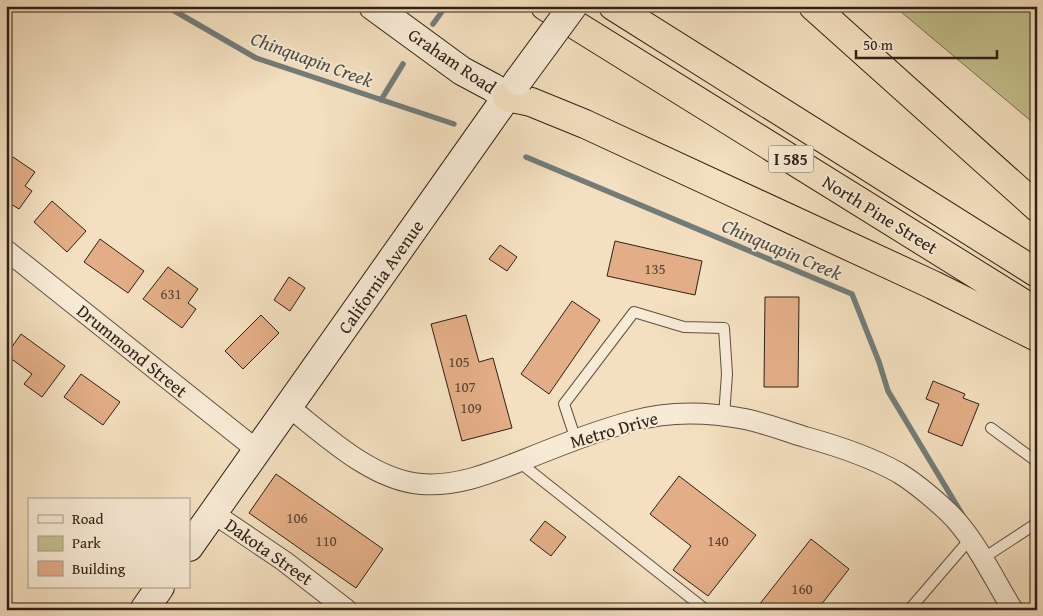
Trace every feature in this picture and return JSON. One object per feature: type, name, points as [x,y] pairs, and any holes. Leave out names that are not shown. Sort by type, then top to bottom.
[{"type":"highway","name":"North Pine Street","points":[[545,6],[1037,312]]},
{"type":"highway","name":"North Pine Street","points":[[613,6],[1037,273]]},
{"type":"highway","points":[[813,6],[1037,207]]},
{"type":"highway","points":[[513,89],[531,102],[585,124],[934,285],[1037,337]]},
{"type":"main road","name":"Graham Road","points":[[373,6],[462,71],[492,87],[513,89]]},
{"type":"main road","name":"California Avenue","points":[[190,546],[573,6]]},
{"type":"main road","points":[[144,610],[159,588]]},
{"type":"street","name":"Drummond Street","points":[[6,250],[258,451]]},
{"type":"street","name":"Metro Drive","points":[[289,407],[366,465],[392,478],[420,484],[448,484],[476,478],[634,420],[671,414],[709,414],[746,420],[872,459],[900,474],[926,492],[950,514],[970,538],[1012,610]]},
{"type":"street","name":"Dakota Street","points":[[213,513],[284,561],[347,610]]},
{"type":"lane","points":[[576,440],[564,404],[634,312],[684,327],[724,328],[727,374],[724,416]]},
{"type":"lane","points":[[991,428],[1036,461],[1037,470]]},
{"type":"lane","points":[[518,462],[706,610]]},
{"type":"lane","points":[[982,559],[1037,523]]},
{"type":"lane","points":[[909,610],[970,538]]},
{"type":"green space","points":[[894,6],[1037,6],[1037,126]]},
{"type":"building","points":[[13,157],[35,172],[25,186],[32,191],[19,209],[6,201],[6,166]]},
{"type":"building","points":[[52,201],[86,231],[67,252],[34,222]]},
{"type":"building","points":[[100,239],[144,271],[128,293],[84,262]]},
{"type":"building","points":[[615,241],[702,261],[695,295],[607,276]]},
{"type":"building","points":[[500,245],[517,257],[507,271],[489,259]]},
{"type":"building","points":[[168,267],[198,289],[188,303],[196,309],[182,328],[143,299]]},
{"type":"building","points":[[289,277],[305,288],[290,311],[274,300]]},
{"type":"building","points":[[765,297],[799,297],[798,387],[764,387]]},
{"type":"building","points":[[572,301],[600,320],[549,394],[521,374]]},
{"type":"building","points":[[261,315],[279,333],[243,369],[225,351]]},
{"type":"building","points":[[466,315],[479,362],[493,358],[512,428],[462,441],[431,324]]},
{"type":"building","points":[[21,334],[65,366],[42,397],[24,384],[32,374],[6,355]]},
{"type":"building","points":[[81,374],[120,402],[103,425],[64,397]]},
{"type":"building","points":[[933,381],[965,394],[963,398],[979,404],[962,446],[928,432],[939,404],[926,399]]},
{"type":"building","points":[[276,474],[383,549],[356,588],[249,513]]},
{"type":"building","points":[[679,476],[756,535],[708,596],[673,570],[691,546],[650,514]]},
{"type":"building","points":[[545,521],[566,537],[551,556],[530,540]]},
{"type":"building","points":[[811,539],[849,569],[817,610],[755,610]]},
{"type":"waterway","name":"Chinquapin Creek","points":[[166,6],[256,58],[454,124]]},
{"type":"waterway","points":[[433,24],[446,6]]},
{"type":"waterway","points":[[381,100],[403,64]]},
{"type":"waterway","name":"Chinquapin Creek","points":[[526,157],[852,294],[879,362],[888,391],[962,514]]}]
